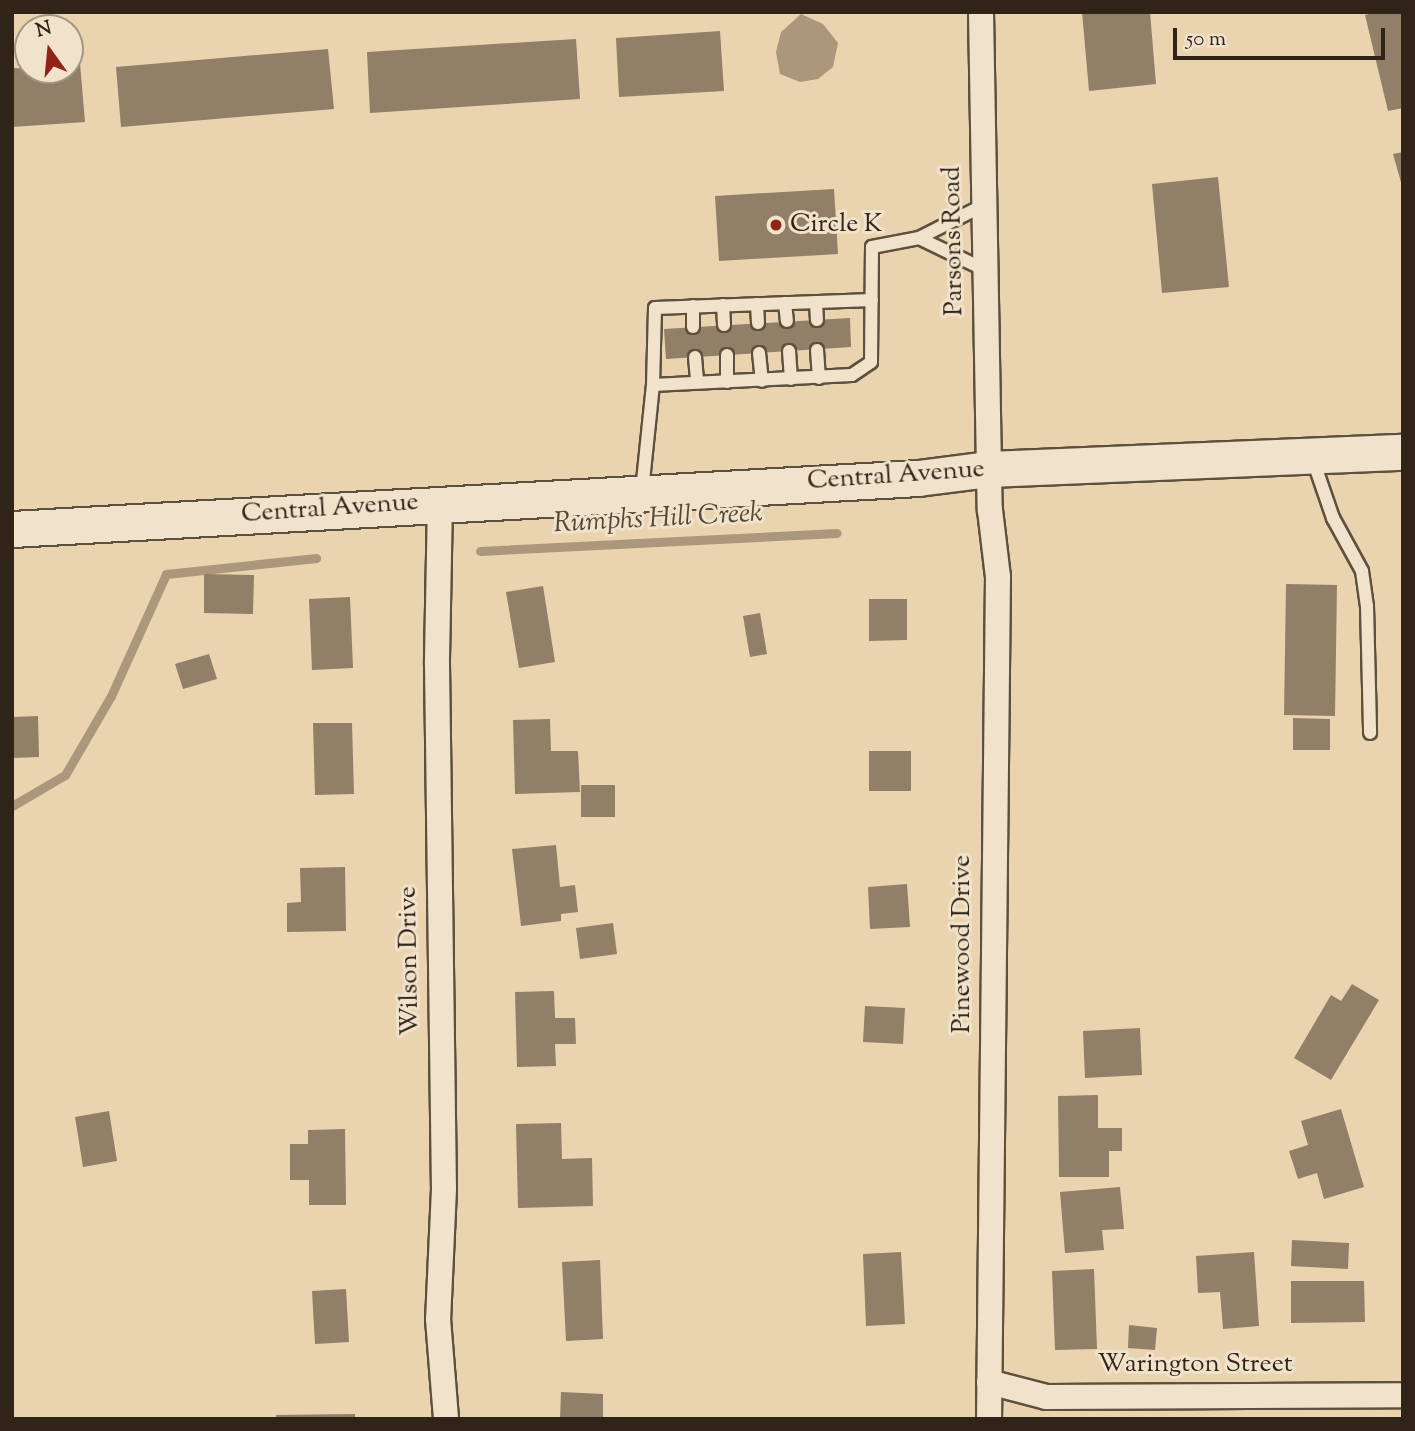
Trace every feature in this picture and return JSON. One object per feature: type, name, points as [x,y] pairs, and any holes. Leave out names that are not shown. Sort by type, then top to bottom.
[{"type":"street","name":"Parsons Road","points":[[981,12],[983,269],[989,469]]},
{"type":"street","name":"Central Avenue","points":[[12,529],[440,502],[918,478],[989,469],[1403,452]]},
{"type":"street","name":"Pinewood Drive","points":[[989,469],[998,577],[989,1419]]},
{"type":"street","name":"Wilson Drive","points":[[440,502],[438,877],[443,1189],[438,1318],[446,1419]]},
{"type":"street","name":"Warington Street","points":[[989,1382],[1046,1397],[1403,1395]]},
{"type":"lane","points":[[653,384],[852,375],[871,362],[872,247],[919,238],[984,205]]},
{"type":"lane","points":[[919,238],[983,269]]},
{"type":"lane","points":[[642,491],[653,384],[654,308],[872,300]]},
{"type":"lane","points":[[816,302],[817,320]]},
{"type":"lane","points":[[785,303],[787,321]]},
{"type":"lane","points":[[757,304],[758,323]]},
{"type":"lane","points":[[723,305],[724,325]]},
{"type":"lane","points":[[693,306],[693,327]]},
{"type":"lane","points":[[817,350],[819,378]]},
{"type":"lane","points":[[789,351],[791,379]]},
{"type":"lane","points":[[759,353],[762,381]]},
{"type":"lane","points":[[727,355],[727,382]]},
{"type":"lane","points":[[695,357],[697,382]]},
{"type":"lane","points":[[1312,457],[1333,518],[1362,571],[1367,606],[1370,733]]},
{"type":"shaded area","points":[[801,14],[823,24],[838,43],[833,67],[818,79],[800,82],[780,74],[776,52],[781,32]]},
{"type":"building","points":[[1082,12],[1150,12],[1156,84],[1089,91]]},
{"type":"building","points":[[1403,12],[1403,108],[1388,111],[1365,15]]},
{"type":"building","points":[[720,31],[724,91],[619,97],[616,38]]},
{"type":"building","points":[[576,39],[580,99],[370,113],[367,52]]},
{"type":"building","points":[[328,49],[334,109],[121,127],[116,67]]},
{"type":"building","points":[[12,68],[14,84],[82,84],[85,122],[12,127]]},
{"type":"building","points":[[1403,152],[1403,186],[1402,186],[1393,154]]},
{"type":"building","points":[[1218,177],[1229,287],[1162,293],[1152,184]]},
{"type":"building","name":"Circle K","points":[[834,189],[838,254],[719,261],[715,196]]},
{"type":"building","name":"Circle K","points":[[850,318],[851,347],[666,359],[664,329]]},
{"type":"building","points":[[204,574],[254,575],[253,614],[204,613]]},
{"type":"building","points":[[1286,584],[1337,585],[1335,716],[1284,715]]},
{"type":"building","points":[[543,586],[555,662],[519,668],[506,592]]},
{"type":"building","points":[[350,597],[353,668],[312,670],[309,599]]},
{"type":"building","points":[[869,599],[907,599],[907,640],[869,641]]},
{"type":"building","points":[[760,613],[767,654],[750,657],[743,616]]},
{"type":"building","points":[[209,654],[217,679],[183,689],[175,664]]},
{"type":"building","points":[[38,716],[39,757],[12,758],[12,717]]},
{"type":"building","points":[[1293,718],[1330,719],[1330,750],[1293,750]]},
{"type":"building","points":[[550,719],[551,751],[578,751],[580,792],[515,794],[513,720]]},
{"type":"building","points":[[313,723],[352,723],[354,794],[315,795]]},
{"type":"building","points":[[869,751],[911,751],[911,791],[869,791]]},
{"type":"building","points":[[581,785],[615,785],[615,817],[581,817]]},
{"type":"building","points":[[556,845],[560,887],[575,885],[578,912],[561,914],[561,921],[521,926],[512,849]]},
{"type":"building","points":[[345,867],[346,931],[287,932],[287,903],[301,902],[300,868]]},
{"type":"building","points":[[907,884],[910,927],[870,929],[868,887]]},
{"type":"building","points":[[613,923],[617,954],[580,959],[576,928]]},
{"type":"building","points":[[1352,984],[1379,1000],[1331,1080],[1294,1058],[1331,995],[1341,1001]]},
{"type":"building","points":[[554,991],[555,1018],[575,1018],[576,1044],[555,1044],[556,1066],[517,1067],[515,992]]},
{"type":"building","points":[[865,1006],[905,1008],[903,1044],[863,1042]]},
{"type":"building","points":[[1140,1028],[1142,1075],[1085,1078],[1083,1031]]},
{"type":"building","points":[[1098,1095],[1098,1128],[1122,1128],[1122,1151],[1109,1151],[1109,1177],[1059,1177],[1058,1096]]},
{"type":"building","points":[[1341,1109],[1364,1187],[1324,1199],[1317,1173],[1298,1179],[1289,1151],[1308,1145],[1301,1121]]},
{"type":"building","points":[[109,1111],[117,1161],[83,1167],[75,1117]]},
{"type":"building","points":[[561,1123],[562,1159],[592,1158],[593,1206],[518,1208],[516,1124]]},
{"type":"building","points":[[345,1129],[346,1205],[309,1205],[309,1180],[290,1180],[290,1144],[308,1144],[308,1130]]},
{"type":"building","points":[[1120,1187],[1124,1229],[1102,1230],[1104,1250],[1065,1253],[1060,1192]]},
{"type":"building","points":[[1292,1240],[1349,1243],[1348,1269],[1291,1266]]},
{"type":"building","points":[[901,1252],[905,1324],[866,1326],[863,1254]]},
{"type":"building","points":[[1254,1252],[1259,1326],[1223,1329],[1220,1292],[1198,1293],[1196,1256]]},
{"type":"building","points":[[600,1260],[603,1339],[566,1341],[562,1262]]},
{"type":"building","points":[[1094,1269],[1097,1349],[1055,1350],[1052,1271]]},
{"type":"building","points":[[1291,1281],[1364,1281],[1365,1322],[1291,1323]]},
{"type":"building","points":[[346,1289],[349,1342],[315,1344],[312,1291]]},
{"type":"building","points":[[1129,1325],[1157,1328],[1155,1350],[1128,1348]]},
{"type":"building","points":[[561,1392],[603,1394],[603,1419],[560,1419]]},
{"type":"building","points":[[355,1414],[355,1419],[276,1419],[276,1415]]},
{"type":"waterway","name":"Rumphs Hill Creek","points":[[480,551],[837,533]]},
{"type":"waterway","name":"Rumphs Hill Creek","points":[[12,806],[65,775],[111,696],[166,574],[316,558]]},
{"type":"place","name":"Circle K","points":[[776,225]]}]
